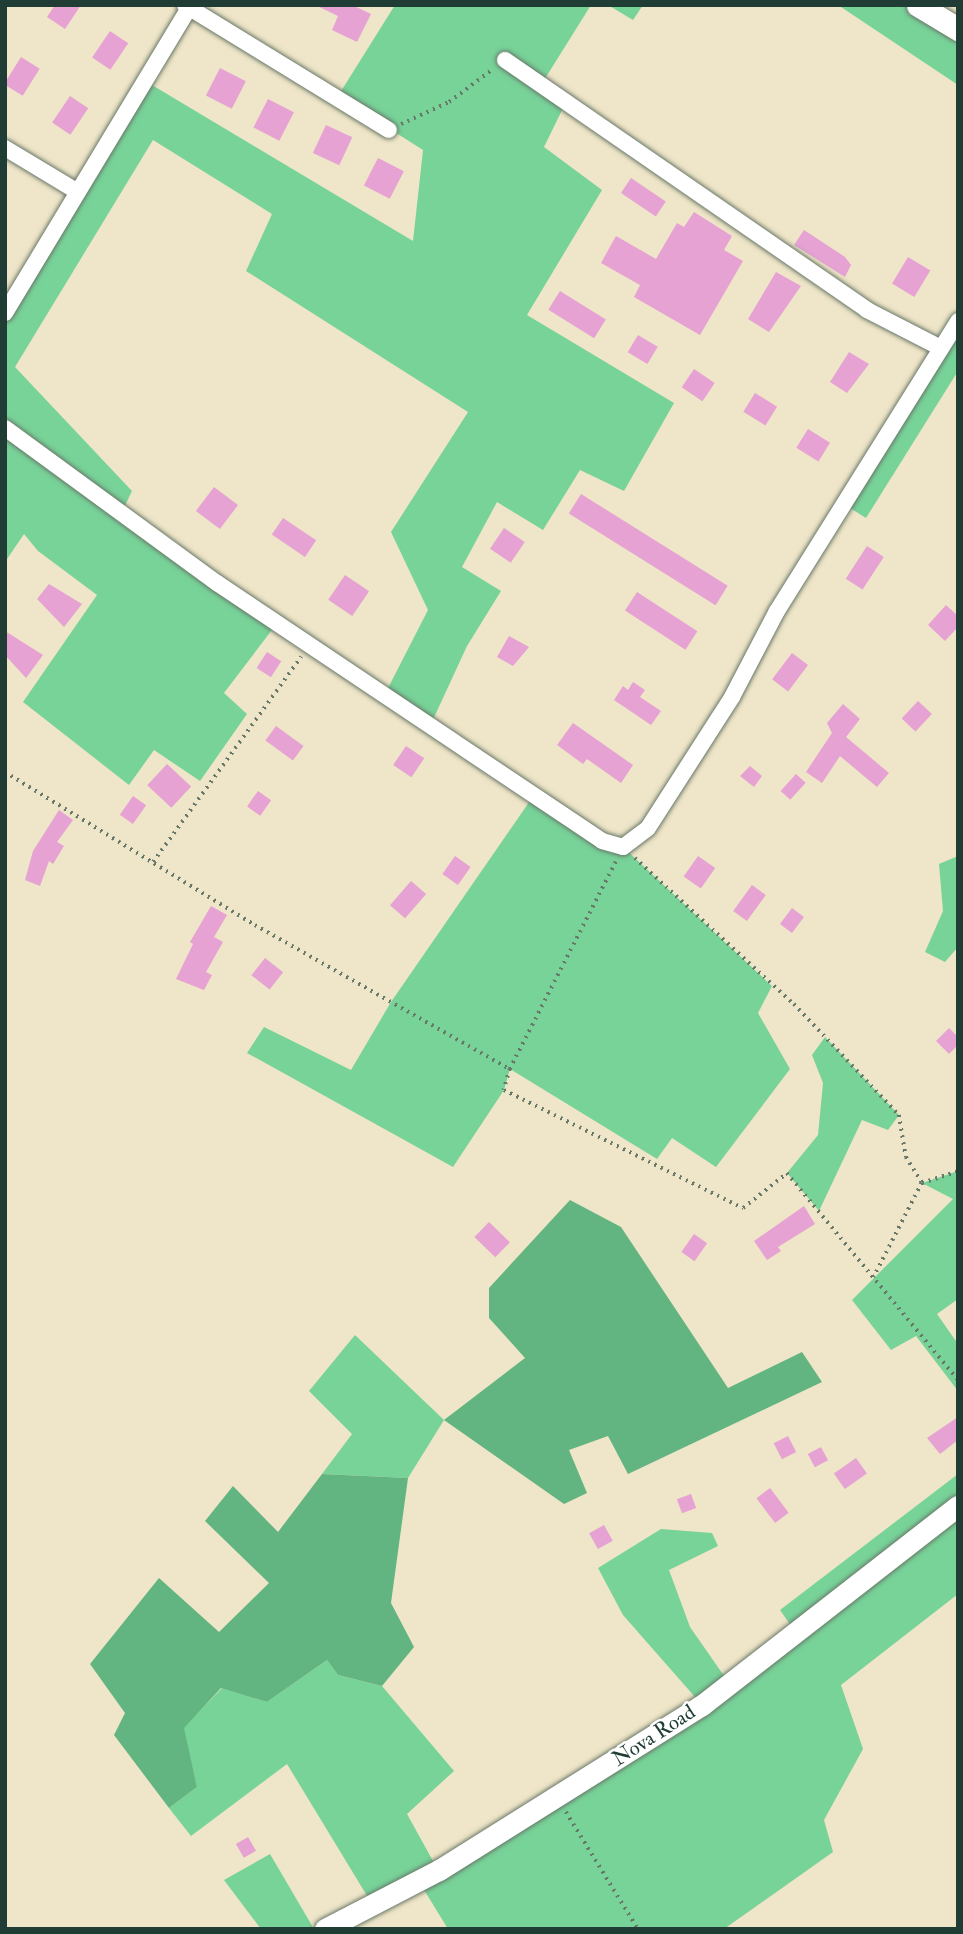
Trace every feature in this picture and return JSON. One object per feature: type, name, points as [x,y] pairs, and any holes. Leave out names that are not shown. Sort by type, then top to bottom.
[{"type":"main road","points":[[918,5],[958,29]]},
{"type":"street","points":[[5,313],[189,6],[390,130]]},
{"type":"street","points":[[505,60],[867,310],[941,348]]},
{"type":"street","points":[[5,148],[78,192]]},
{"type":"street","points":[[5,428],[217,583],[602,841],[623,847],[648,828],[725,708],[777,611],[958,321]]},
{"type":"street","name":"Nova Road","points":[[325,1929],[439,1870],[702,1705],[958,1506]]},
{"type":"path","points":[[390,130],[449,102],[505,60]]},
{"type":"path","points":[[153,862],[311,645]]},
{"type":"path","points":[[5,772],[153,862],[510,1069]]},
{"type":"path","points":[[922,1183],[906,1157],[900,1115],[794,1004],[623,847],[510,1069],[504,1090],[743,1208],[787,1173],[958,1380]]},
{"type":"path","points":[[874,1277],[922,1183],[958,1171]]},
{"type":"path","points":[[557,1798],[638,1929]]},
{"type":"green space","points":[[395,5],[591,5],[541,85],[565,104],[544,147],[602,190],[527,315],[674,403],[624,491],[580,470],[543,530],[497,502],[462,567],[501,591],[467,646],[431,724],[386,692],[428,610],[391,532],[468,412],[246,271],[272,214],[153,140],[15,367],[132,491],[122,512],[278,622],[224,693],[247,714],[200,781],[154,750],[129,785],[23,702],[97,595],[38,551],[24,534],[5,562],[5,313],[147,82],[413,241],[423,150],[338,96]]},
{"type":"green space","points":[[608,5],[643,5],[633,20]]},
{"type":"green space","points":[[838,5],[918,5],[958,28],[958,85]]},
{"type":"green space","points":[[958,321],[958,371],[866,518],[842,503]]},
{"type":"green space","points":[[534,795],[623,847],[772,986],[758,1013],[790,1069],[716,1167],[672,1138],[657,1159],[510,1069],[504,1090],[453,1167],[247,1053],[264,1027],[351,1070],[391,1002]]},
{"type":"green space","points":[[958,856],[958,947],[945,962],[925,952],[943,911],[939,864]]},
{"type":"green space","points":[[825,1037],[899,1115],[888,1130],[862,1120],[819,1211],[787,1173],[818,1135],[823,1083],[812,1055]]},
{"type":"green space","points":[[958,1171],[958,1299],[937,1314],[958,1344],[958,1391],[916,1336],[891,1350],[852,1300],[953,1199],[922,1183]]},
{"type":"green space","points":[[570,1200],[621,1227],[728,1388],[802,1352],[822,1382],[628,1474],[608,1436],[569,1450],[587,1493],[564,1504],[444,1420],[525,1358],[489,1318],[489,1288]]},
{"type":"green space","points":[[355,1335],[444,1420],[408,1478],[322,1474],[352,1434],[309,1391]]},
{"type":"green space","points":[[322,1474],[408,1478],[391,1603],[414,1647],[382,1686],[338,1675],[327,1660],[267,1702],[221,1688],[184,1728],[197,1787],[169,1808],[114,1735],[125,1713],[90,1664],[159,1578],[219,1632],[269,1583],[205,1521],[233,1486],[278,1532]]},
{"type":"green space","points":[[958,1474],[958,1594],[841,1685],[863,1749],[824,1820],[833,1852],[724,1929],[448,1929],[418,1880],[372,1904],[287,1764],[191,1836],[169,1808],[197,1787],[183,1728],[222,1688],[267,1702],[327,1660],[338,1675],[382,1686],[454,1771],[407,1814],[438,1870],[702,1705],[623,1615],[598,1568],[661,1529],[712,1533],[718,1546],[669,1570],[690,1627],[729,1683],[794,1630],[780,1610]]},
{"type":"green space","points":[[270,1854],[314,1929],[261,1929],[224,1880]]},
{"type":"building","points":[[55,5],[81,5],[65,29],[47,17]]},
{"type":"building","points":[[315,5],[352,5],[371,14],[357,42],[332,30],[338,16]]},
{"type":"building","points":[[110,31],[128,43],[110,70],[92,58]]},
{"type":"building","points":[[21,57],[40,69],[23,96],[5,85]]},
{"type":"building","points":[[220,68],[246,81],[232,109],[206,96]]},
{"type":"building","points":[[70,96],[88,108],[70,135],[52,123]]},
{"type":"building","points":[[268,99],[294,112],[279,141],[253,128]]},
{"type":"building","points":[[326,125],[352,137],[339,165],[313,153]]},
{"type":"building","points":[[378,158],[404,171],[390,199],[364,186]]},
{"type":"building","points":[[631,178],[666,201],[656,216],[621,193]]},
{"type":"building","points":[[694,212],[732,236],[724,250],[743,261],[700,335],[634,297],[640,285],[601,263],[616,236],[656,259],[677,223],[684,227]]},
{"type":"building","points":[[804,230],[845,257],[851,265],[845,277],[794,245]]},
{"type":"building","points":[[908,257],[930,270],[914,297],[892,284]]},
{"type":"building","points":[[776,272],[801,286],[769,332],[748,319]]},
{"type":"building","points":[[560,291],[606,320],[594,338],[548,310]]},
{"type":"building","points":[[638,335],[658,347],[647,364],[628,352]]},
{"type":"building","points":[[849,352],[869,364],[847,393],[830,382]]},
{"type":"building","points":[[694,369],[715,383],[702,401],[682,387]]},
{"type":"building","points":[[755,393],[777,407],[765,425],[743,412]]},
{"type":"building","points":[[808,429],[830,443],[818,461],[796,448]]},
{"type":"building","points":[[214,487],[238,505],[220,529],[196,511]]},
{"type":"building","points":[[581,494],[728,586],[716,605],[569,514]]},
{"type":"building","points":[[283,518],[316,540],[305,557],[272,535]]},
{"type":"building","points":[[504,528],[525,542],[511,563],[490,549]]},
{"type":"building","points":[[867,546],[884,557],[863,590],[846,579]]},
{"type":"building","points":[[345,575],[369,591],[352,616],[328,600]]},
{"type":"building","points":[[49,584],[82,604],[64,627],[37,599]]},
{"type":"building","points":[[637,592],[697,631],[685,650],[625,610]]},
{"type":"building","points":[[946,605],[958,616],[958,627],[945,641],[928,625]]},
{"type":"building","points":[[5,631],[43,655],[26,678],[5,655]]},
{"type":"building","points":[[509,636],[529,647],[513,666],[497,657]]},
{"type":"building","points":[[267,652],[281,661],[271,677],[257,668]]},
{"type":"building","points":[[792,653],[808,665],[788,691],[772,679]]},
{"type":"building","points":[[633,682],[645,690],[640,697],[661,711],[651,725],[614,700],[623,686],[628,690]]},
{"type":"building","points":[[918,701],[932,714],[916,732],[902,719]]},
{"type":"building","points":[[843,704],[860,719],[846,737],[889,773],[877,787],[840,756],[822,783],[806,772],[832,733],[827,723]]},
{"type":"building","points":[[573,723],[633,765],[621,783],[587,759],[583,764],[557,745]]},
{"type":"building","points":[[276,726],[304,746],[293,761],[265,741]]},
{"type":"building","points":[[406,746],[424,758],[411,777],[393,765]]},
{"type":"building","points":[[167,764],[191,787],[171,808],[147,785]]},
{"type":"building","points":[[750,766],[762,776],[754,787],[740,776]]},
{"type":"building","points":[[796,774],[806,783],[790,800],[781,791]]},
{"type":"building","points":[[258,791],[271,800],[260,816],[247,807]]},
{"type":"building","points":[[133,796],[146,805],[133,824],[120,815]]},
{"type":"building","points":[[59,810],[73,820],[57,842],[64,846],[53,864],[49,861],[40,886],[25,880],[33,851]]},
{"type":"building","points":[[455,856],[471,867],[458,885],[442,874]]},
{"type":"building","points":[[698,856],[715,868],[701,889],[684,876]]},
{"type":"building","points":[[411,881],[426,894],[405,918],[390,905]]},
{"type":"building","points":[[752,885],[766,895],[747,921],[733,911]]},
{"type":"building","points":[[211,906],[227,915],[214,937],[223,942],[206,972],[212,975],[204,990],[176,979],[193,944],[190,942]]},
{"type":"building","points":[[792,908],[804,917],[792,933],[780,924]]},
{"type":"building","points":[[265,958],[283,972],[270,989],[251,975]]},
{"type":"building","points":[[949,1028],[958,1037],[958,1045],[949,1054],[936,1041]]},
{"type":"building","points":[[804,1206],[815,1224],[778,1247],[781,1251],[767,1260],[754,1241]]},
{"type":"building","points":[[489,1222],[510,1242],[495,1257],[474,1237]]},
{"type":"building","points":[[694,1234],[707,1243],[694,1261],[681,1252]]},
{"type":"building","points":[[958,1417],[958,1440],[940,1454],[927,1438]]},
{"type":"building","points":[[788,1436],[796,1452],[782,1459],[774,1443]]},
{"type":"building","points":[[821,1447],[828,1460],[815,1467],[808,1454]]},
{"type":"building","points":[[856,1458],[867,1474],[845,1489],[834,1473]]},
{"type":"building","points":[[770,1488],[789,1513],[775,1523],[756,1498]]},
{"type":"building","points":[[691,1494],[696,1508],[682,1513],[677,1499]]},
{"type":"building","points":[[604,1525],[613,1541],[598,1549],[589,1533]]},
{"type":"building","points":[[248,1837],[256,1851],[244,1858],[236,1844]]}]
